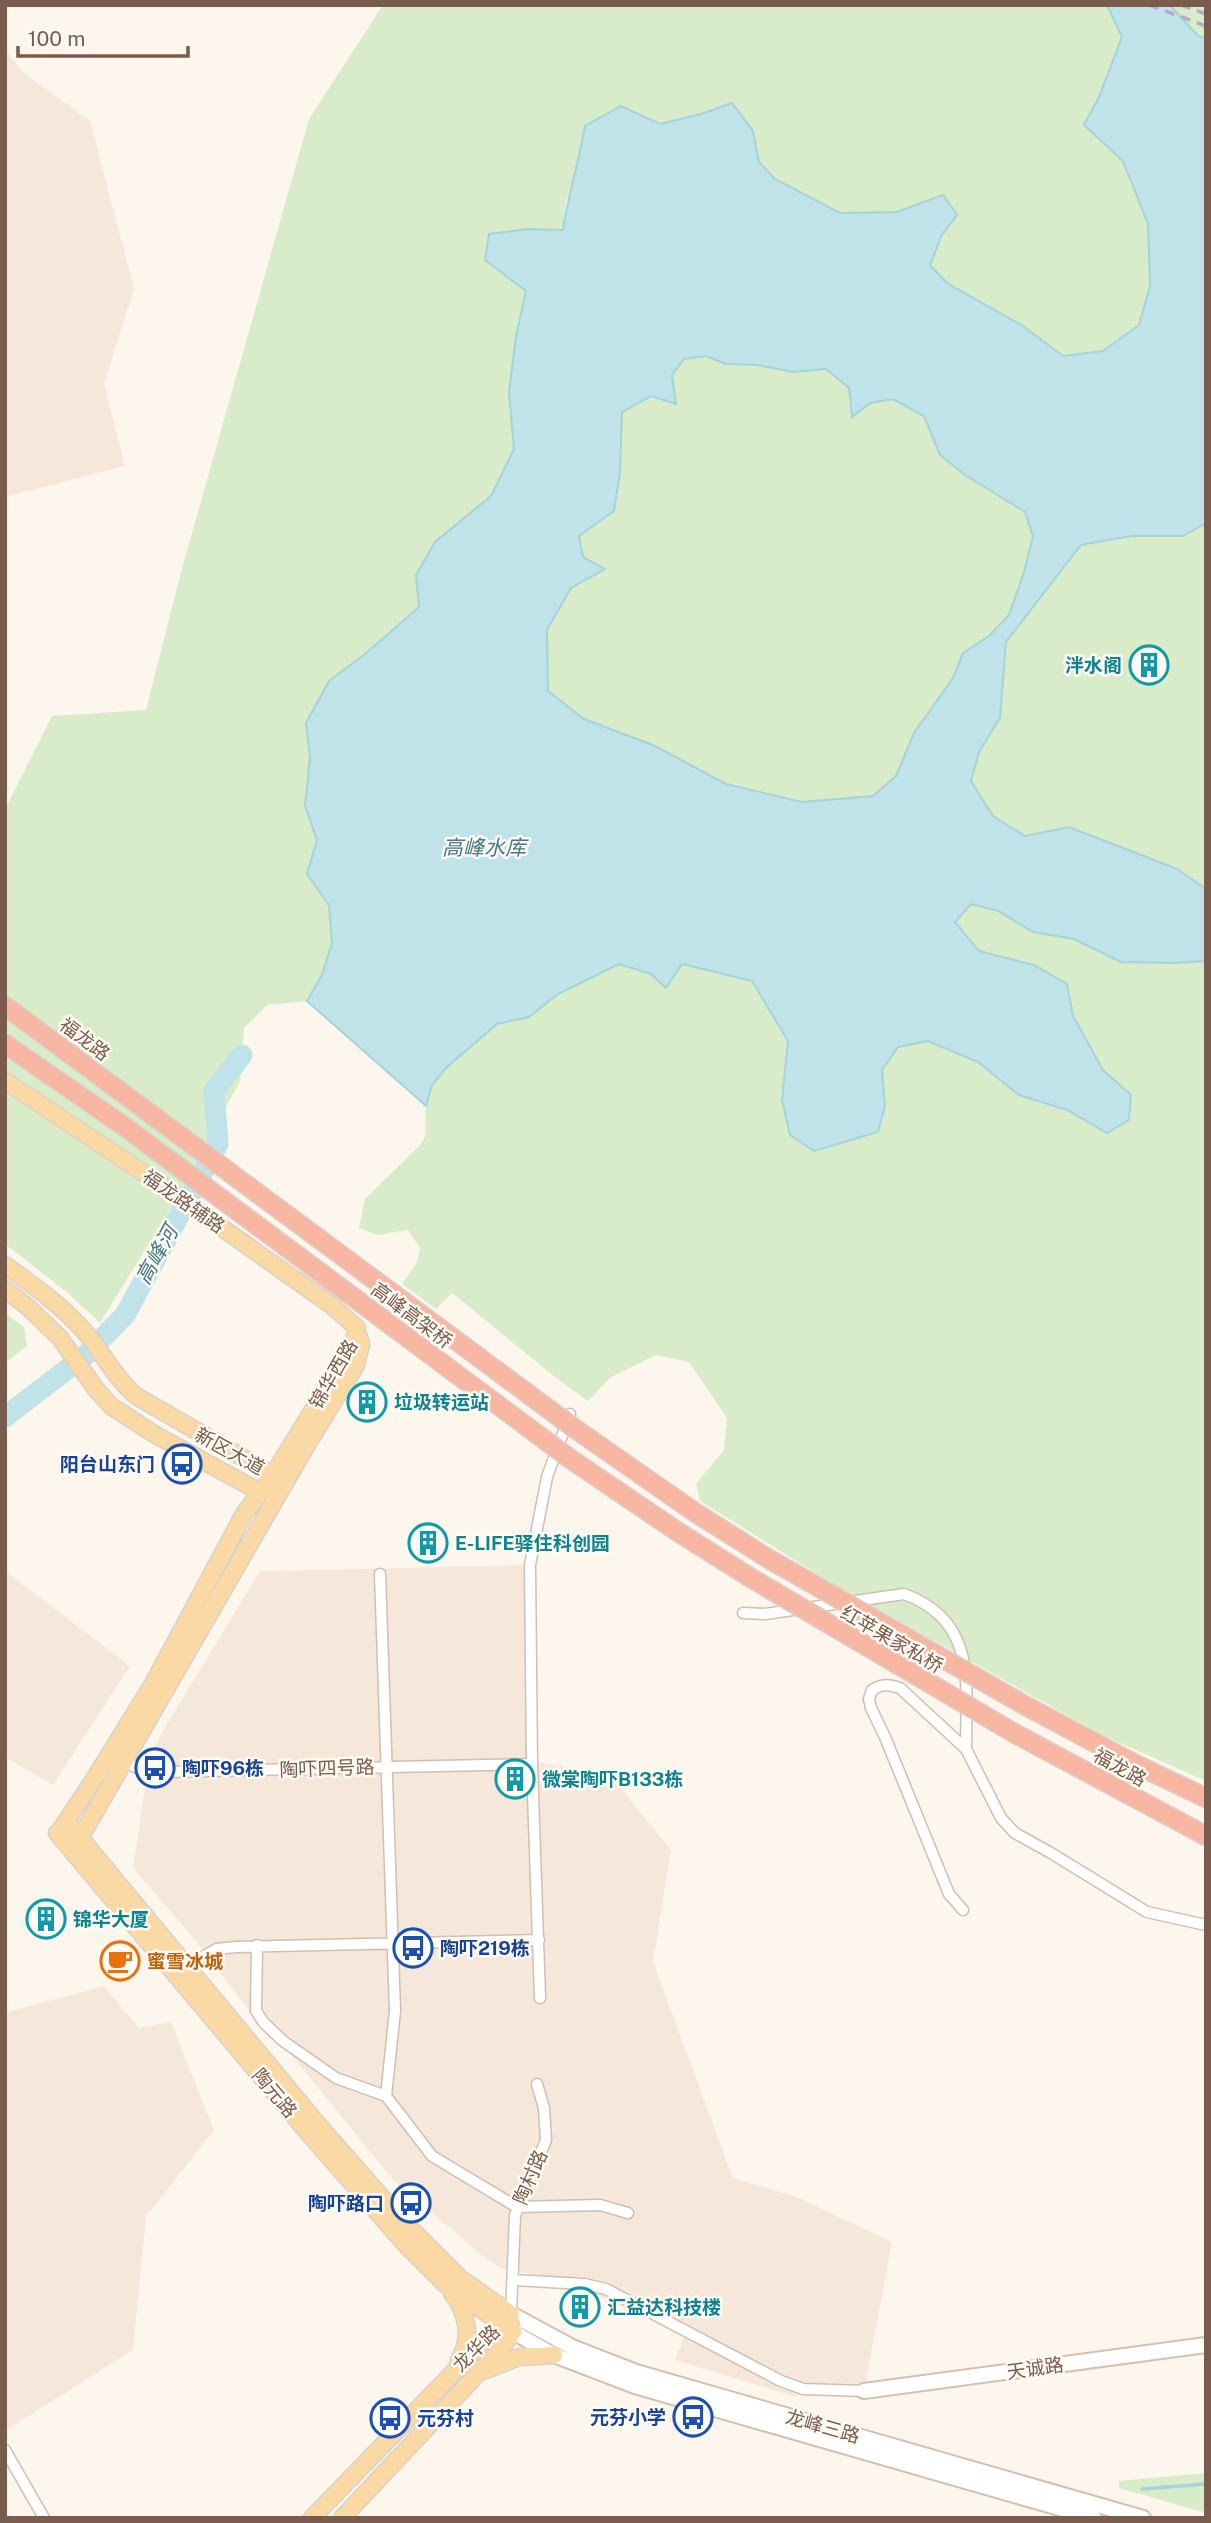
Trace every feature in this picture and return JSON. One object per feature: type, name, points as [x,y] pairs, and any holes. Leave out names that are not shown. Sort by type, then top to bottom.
[{"type":"highway","name":"福龙路","points":[[5,1006],[140,1106]]},
{"type":"highway","name":"高峰高架桥","points":[[5,1044],[125,1127],[569,1458],[751,1578]]},
{"type":"highway","name":"高峰高架桥","points":[[140,1106],[575,1428],[692,1511],[764,1556]]},
{"type":"highway","name":"红苹果家私桥","points":[[764,1556],[1028,1707]]},
{"type":"highway","name":"红苹果家私桥","points":[[751,1578],[1014,1733]]},
{"type":"highway","name":"福龙路","points":[[1028,1707],[1206,1798]]},
{"type":"highway","name":"福龙路","points":[[1014,1733],[1206,1836]]},
{"type":"main road","name":"福龙路辅路","points":[[5,1081],[160,1184],[331,1305],[357,1328]]},
{"type":"main road","name":"新区大道","points":[[5,1265],[51,1300],[84,1332],[125,1387],[136,1396],[279,1479],[260,1492],[124,1415],[100,1394],[67,1347],[46,1323],[5,1289]]},
{"type":"main road","name":"锦华西路","points":[[80,1838],[279,1479],[356,1365],[361,1344],[357,1328]]},
{"type":"main road","points":[[203,1462],[214,1443]]},
{"type":"main road","points":[[80,1838],[62,1827],[153,1684],[244,1514],[260,1492]]},
{"type":"main road","name":"陶元路","points":[[62,1827],[310,2135],[388,2225],[444,2283],[508,2323]]},
{"type":"main road","name":"陶元路","points":[[80,1838],[398,2217],[508,2323]]},
{"type":"main road","points":[[444,2283],[456,2298],[467,2327],[465,2350],[451,2372]]},
{"type":"main road","name":"龙峰三路","points":[[508,2323],[554,2355],[635,2386],[1094,2518]]},
{"type":"main road","name":"龙峰三路","points":[[508,2323],[636,2372],[1143,2518]]},
{"type":"main road","name":"龙华路","points":[[312,2518],[451,2372],[508,2323]]},
{"type":"main road","name":"龙华路","points":[[342,2518],[476,2377],[508,2323]]},
{"type":"main road","name":"天诚路","points":[[864,2391],[1206,2346]]},
{"type":"main road","points":[[476,2377],[485,2370],[519,2357],[554,2355]]},
{"type":"street","points":[[540,1998],[531,1764],[530,1565],[547,1477],[570,1414]]},
{"type":"street","points":[[380,1574],[395,2011],[386,2096]]},
{"type":"street","points":[[743,1613],[765,1614],[904,1594],[920,1600],[940,1615],[951,1629],[964,1655],[966,1749]]},
{"type":"street","points":[[963,1910],[949,1895],[871,1708],[869,1699],[872,1690],[887,1684],[900,1688],[966,1749],[1001,1818],[1015,1833],[1147,1912],[1206,1925]]},
{"type":"street","name":"陶吓四号路","points":[[124,1762],[154,1772],[531,1764]]},
{"type":"street","points":[[186,1966],[217,1949],[257,1945],[539,1940]]},
{"type":"street","points":[[257,1945],[256,2011],[264,2024],[283,2041],[336,2078],[386,2096],[432,2156],[517,2207],[600,2205],[628,2213]]},
{"type":"street","name":"陶村路","points":[[508,2323],[517,2207],[546,2140],[544,2108],[537,2084]]},
{"type":"street","points":[[513,2280],[597,2286],[781,2381],[803,2389],[864,2391]]},
{"type":"street","points":[[5,2450],[44,2518]]},
{"type":"shaded area","points":[[5,49],[24,73],[90,121],[134,289],[104,384],[125,466],[5,497]]},
{"type":"shaded area","points":[[530,1565],[531,1761],[611,1776],[671,1850],[653,1962],[733,2178],[797,2197],[892,2242],[864,2391],[803,2389],[796,2397],[675,2360],[685,2335],[588,2291],[534,2287],[532,2274],[502,2269],[484,2257],[393,2180],[284,2046],[261,2026],[195,1940],[133,1868],[149,1762],[164,1729],[260,1571]]},
{"type":"shaded area","points":[[5,1571],[130,1666],[53,1785],[5,1757]]},
{"type":"shaded area","points":[[104,1986],[139,2028],[171,2022],[214,2130],[146,2217],[133,2350],[5,2431],[5,2013]]},
{"type":"green space","points":[[383,5],[1107,5],[1122,36],[1099,97],[1084,125],[1123,161],[1148,224],[1150,286],[1139,325],[1103,351],[1063,356],[1023,326],[947,283],[930,265],[942,235],[957,215],[943,195],[897,212],[840,213],[775,179],[759,162],[753,131],[731,103],[660,124],[620,106],[585,127],[578,168],[566,202],[563,230],[527,229],[485,260],[526,291],[516,336],[509,392],[514,449],[491,496],[435,542],[416,575],[419,606],[365,654],[329,681],[306,723],[310,758],[306,806],[317,840],[307,874],[329,905],[332,943],[322,975],[307,1001],[267,1005],[244,1028],[240,1081],[171,1208],[100,1323],[68,1293],[5,1244],[5,977],[8,972],[5,969],[5,809],[52,716],[146,710],[181,572],[309,119]]},
{"type":"green space","points":[[1170,5],[1206,5],[1206,38],[1198,36]]},
{"type":"green space","points":[[706,356],[726,364],[757,365],[794,372],[826,369],[849,388],[852,416],[870,403],[893,399],[924,416],[940,455],[965,475],[1025,513],[1033,536],[1009,615],[989,636],[963,653],[953,678],[914,733],[896,776],[873,796],[803,802],[726,784],[653,745],[584,719],[548,691],[547,630],[571,588],[605,569],[583,557],[579,535],[614,511],[620,473],[622,412],[656,389],[684,359]]},
{"type":"green space","points":[[1206,523],[1206,889],[1177,869],[1069,827],[1025,836],[993,816],[971,781],[979,752],[1000,718],[1006,642],[1082,545],[1131,536],[1183,536]]},
{"type":"green space","points":[[971,904],[998,911],[1033,932],[1074,939],[1121,962],[1206,961],[1206,1781],[1104,1736],[838,1587],[700,1501],[696,1484],[724,1450],[727,1418],[689,1362],[656,1355],[611,1377],[588,1401],[452,1293],[436,1309],[402,1284],[416,1264],[420,1248],[408,1230],[377,1235],[359,1228],[365,1199],[425,1137],[426,1106],[432,1085],[446,1068],[498,1024],[529,1017],[558,994],[619,964],[651,974],[666,987],[682,964],[752,981],[788,1041],[782,1100],[815,1151],[878,1132],[885,1106],[882,1070],[898,1047],[928,1041],[978,1062],[1019,1095],[1067,1110],[1107,1133],[1130,1095],[1103,1070],[1073,1016],[1067,984],[1034,965],[979,951],[954,922]]},
{"type":"green space","points":[[5,1313],[24,1327],[27,1346],[5,1363]]},
{"type":"green space","points":[[1206,2473],[1206,2513],[1119,2488],[1119,2481]]},
{"type":"water","name":"高峰水库","points":[[1107,5],[1170,5],[1198,36],[1206,38],[1206,523],[1183,536],[1131,536],[1081,545],[1006,642],[1000,718],[979,752],[971,781],[993,816],[1025,836],[1069,827],[1177,869],[1206,889],[1206,961],[1121,962],[1074,939],[1033,932],[998,911],[971,904],[955,922],[979,951],[1034,965],[1067,984],[1073,1016],[1103,1070],[1131,1095],[1129,1120],[1107,1133],[1067,1110],[1019,1095],[978,1062],[928,1041],[898,1047],[882,1070],[885,1106],[878,1132],[814,1151],[790,1135],[782,1100],[788,1041],[752,981],[682,964],[666,988],[651,974],[619,964],[558,994],[529,1017],[497,1024],[446,1068],[432,1085],[426,1106],[307,1001],[322,975],[332,943],[329,905],[307,874],[317,840],[305,806],[310,758],[306,723],[329,681],[419,607],[416,575],[435,542],[491,496],[514,449],[509,392],[516,336],[526,291],[485,260],[489,234],[527,229],[563,230],[585,126],[621,106],[660,124],[732,103],[753,131],[759,162],[775,179],[840,213],[897,212],[943,195],[957,215],[942,235],[930,265],[947,283],[1023,326],[1063,356],[1103,351],[1139,325],[1150,286],[1148,224],[1123,161],[1084,125],[1099,97],[1122,37]],"holes":[[[706,356],[726,364],[757,365],[794,372],[826,369],[849,388],[852,417],[870,403],[893,399],[924,416],[940,455],[965,475],[1025,512],[1033,536],[1009,615],[989,636],[963,653],[953,678],[914,733],[896,776],[873,796],[802,802],[726,784],[653,745],[584,719],[548,691],[547,630],[571,588],[605,569],[583,557],[579,536],[614,511],[620,473],[622,412],[651,396],[676,404],[672,375],[684,359]]]},
{"type":"waterway","name":"高峰河","points":[[5,1417],[87,1354],[125,1315],[218,1144],[214,1091],[242,1055]]},
{"type":"waterway","points":[[1142,2489],[1206,2484]]},
{"type":"railway","points":[[1149,5],[1206,26]]},
{"type":"railway","points":[[1181,5],[1206,14]]},
{"type":"place","name":"泮水阁","points":[[1149,665]]},
{"type":"place","name":"垃圾转运站","points":[[367,1402]]},
{"type":"place","name":"阳台山东门","points":[[182,1464]]},
{"type":"place","name":"E-LIFE驿住科创园","points":[[428,1543]]},
{"type":"place","name":"陶吓96栋","points":[[155,1768]]},
{"type":"place","name":"微棠陶吓B133栋","points":[[515,1779]]},
{"type":"place","name":"锦华大厦","points":[[46,1919]]},
{"type":"place","name":"陶吓219栋","points":[[413,1948]]},
{"type":"place","name":"蜜雪冰城","points":[[120,1961]]},
{"type":"place","name":"陶吓路口","points":[[411,2203]]},
{"type":"place","name":"汇益达科技楼","points":[[580,2307]]},
{"type":"place","name":"元芬小学","points":[[693,2417]]},
{"type":"place","name":"元芬村","points":[[390,2418]]}]
